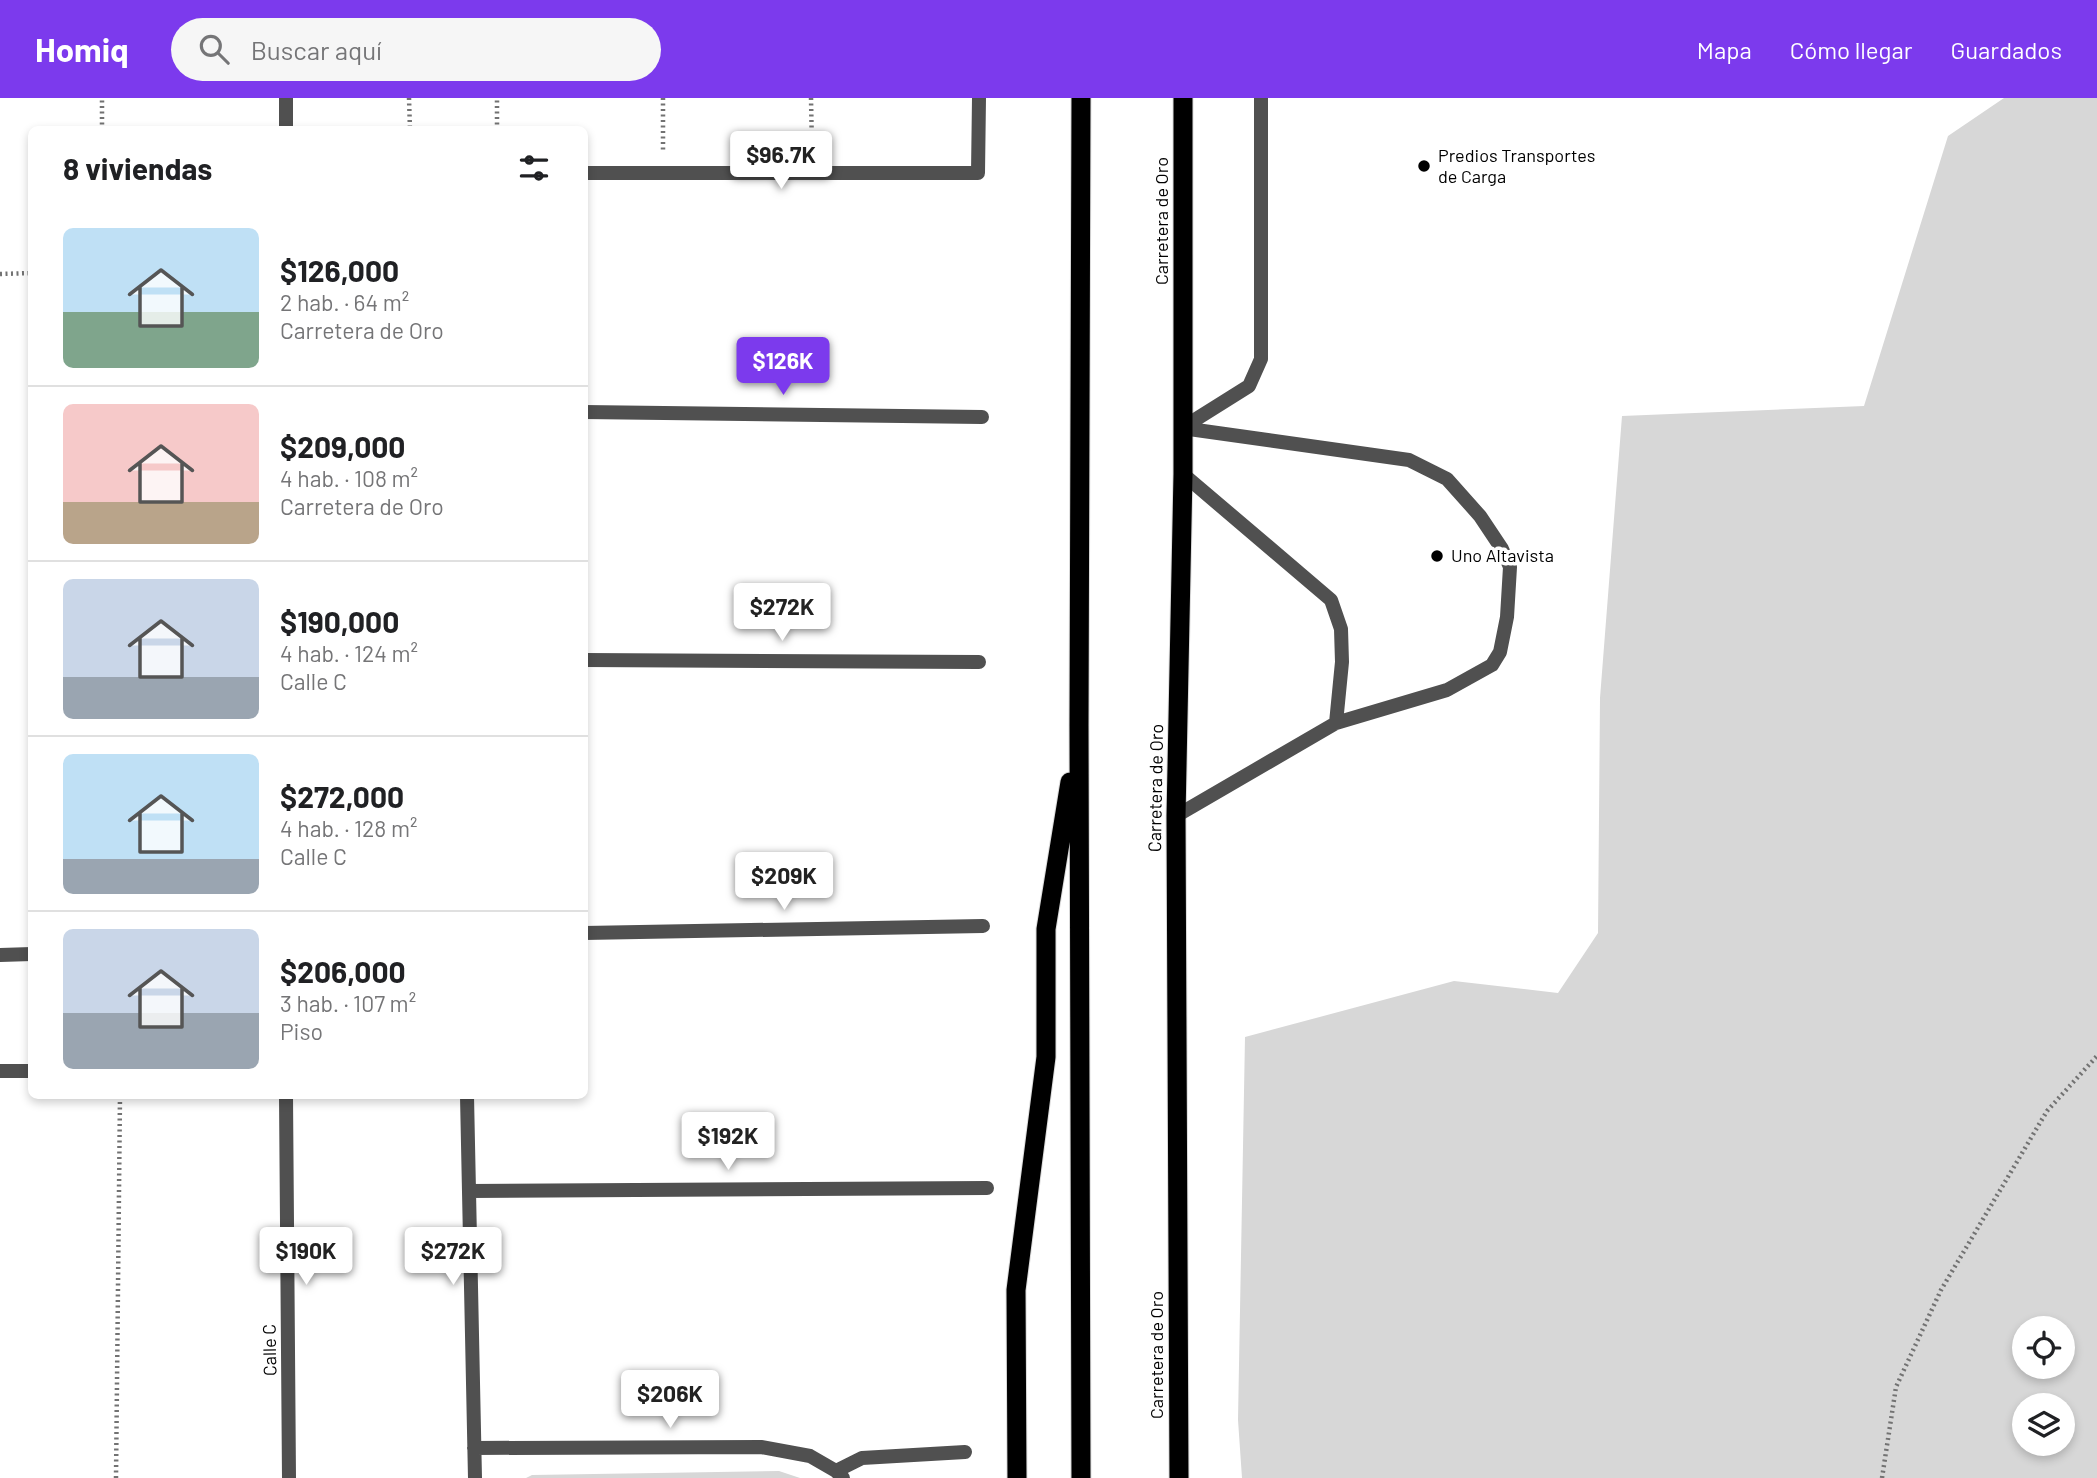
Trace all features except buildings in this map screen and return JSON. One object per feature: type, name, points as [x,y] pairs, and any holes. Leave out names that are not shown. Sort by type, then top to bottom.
[{"type":"highway","points":[[1081,98],[1081,1478]]},
{"type":"highway","name":"Carretera de Oro","points":[[1179,1478],[1175,816],[1183,474],[1183,98]]},
{"type":"highway","points":[[1017,1478],[1016,1290],[1046,1057],[1046,929],[1079,726]]},
{"type":"street","points":[[286,98],[286,126]]},
{"type":"street","points":[[588,173],[978,173],[979,98]]},
{"type":"street","points":[[1182,428],[1249,386],[1261,359],[1261,98]]},
{"type":"street","points":[[588,412],[982,416]]},
{"type":"street","points":[[1175,816],[1336,723],[1447,690],[1492,665],[1500,652],[1507,617],[1510,567],[1502,549],[1480,516],[1447,478],[1409,460],[1182,428]]},
{"type":"street","points":[[1183,474],[1331,600],[1341,629],[1342,662],[1336,723]]},
{"type":"street","points":[[588,660],[979,662]]},
{"type":"street","points":[[588,933],[983,926]]},
{"type":"street","points":[[0,955],[28,954]]},
{"type":"street","points":[[0,1071],[28,1071]]},
{"type":"street","name":"Calle C","points":[[286,1099],[289,1478]]},
{"type":"street","points":[[467,1099],[475,1478]]},
{"type":"street","points":[[468,1191],[987,1188]]},
{"type":"street","points":[[474,1448],[761,1447],[810,1456],[840,1474],[862,1458],[965,1452]]},
{"type":"path","points":[[102,98],[102,126]]},
{"type":"path","points":[[409,98],[410,126]]},
{"type":"path","points":[[497,98],[497,126]]},
{"type":"path","points":[[663,98],[664,173]]},
{"type":"path","points":[[811,98],[812,173]]},
{"type":"path","points":[[0,274],[28,273]]},
{"type":"path","points":[[1882,1478],[1896,1387],[1941,1290],[2047,1111],[2097,1056]]},
{"type":"path","points":[[116,1478],[120,1099]]},
{"type":"shaded area","points":[[2004,98],[2097,98],[2097,1478],[1242,1478],[1238,1420],[1245,1037],[1454,981],[1558,993],[1598,933],[1600,698],[1622,416],[1864,406],[1948,136]]},
{"type":"shaded area","points":[[779,1471],[800,1478],[526,1478],[532,1475]]},
{"type":"place","name":"Predios Transportes de Carga","points":[[1424,166]]},
{"type":"place","name":"Uno Altavista","points":[[1437,556]]}]
